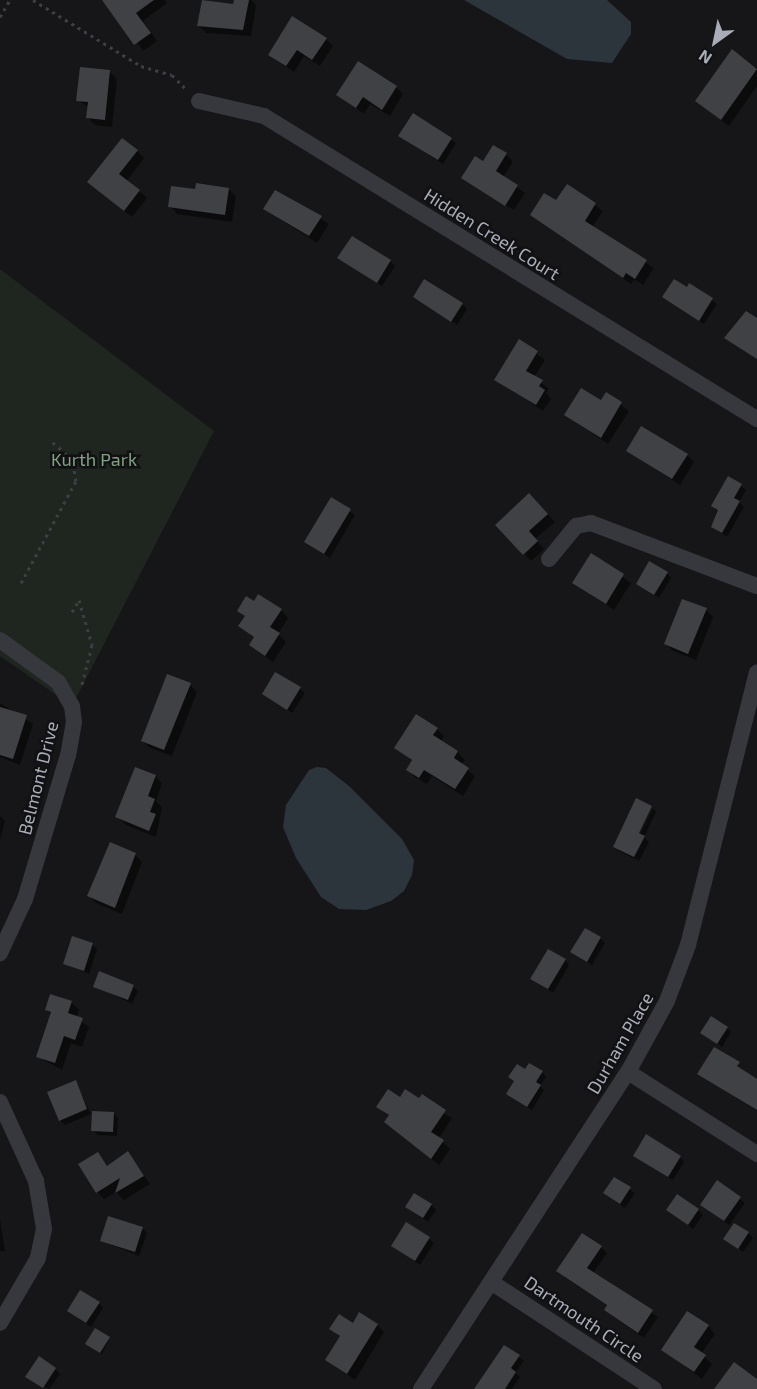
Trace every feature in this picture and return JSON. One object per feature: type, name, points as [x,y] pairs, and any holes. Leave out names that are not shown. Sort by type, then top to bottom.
[{"type":"street","name":"Hidden Creek Court","points":[[199,101],[264,116],[757,419]]},
{"type":"street","points":[[549,559],[576,526],[591,523],[757,586]]},
{"type":"street","name":"Belmont Drive","points":[[0,640],[47,671],[66,692],[72,706],[74,722],[68,755],[25,899],[0,953]]},
{"type":"street","name":"Durham Place","points":[[421,1389],[628,1072],[667,1001],[686,953],[757,673]]},
{"type":"street","points":[[628,1072],[757,1154]]},
{"type":"street","points":[[0,1102],[36,1181],[45,1229],[38,1258],[0,1323]]},
{"type":"street","name":"Dartmouth Circle","points":[[491,1282],[654,1389]]},
{"type":"path","points":[[0,17],[10,0]]},
{"type":"path","points":[[33,0],[141,66],[172,75],[199,101]]},
{"type":"path","points":[[21,583],[76,481],[72,459],[49,440]]},
{"type":"path","points":[[72,612],[79,600],[92,645],[86,679],[72,706]]},
{"type":"green space","name":"Kurth Park","points":[[0,269],[214,431],[72,706],[0,656]]},
{"type":"shaded area","points":[[464,0],[607,0],[631,22],[631,34],[612,63],[567,59]]},
{"type":"shaded area","points":[[317,767],[326,768],[349,786],[402,839],[414,860],[412,875],[404,891],[391,901],[366,910],[339,909],[321,897],[296,858],[283,827],[286,805],[309,770]]},
{"type":"building","points":[[102,0],[154,0],[136,13],[151,33],[134,45]]},
{"type":"building","points":[[202,0],[233,4],[234,0],[249,0],[243,30],[197,26]]},
{"type":"building","points":[[292,16],[327,38],[312,60],[297,50],[286,66],[268,55]]},
{"type":"building","points":[[732,49],[757,69],[721,120],[695,101]]},
{"type":"building","points":[[358,61],[397,86],[382,110],[363,97],[356,108],[336,95]]},
{"type":"building","points":[[80,67],[110,70],[105,120],[86,118],[88,102],[76,101]]},
{"type":"building","points":[[413,113],[452,138],[438,160],[398,136]]},
{"type":"building","points":[[122,138],[138,150],[119,174],[140,190],[124,211],[87,182]]},
{"type":"building","points":[[493,145],[507,153],[496,171],[518,185],[505,206],[461,178],[475,156],[483,161]]},
{"type":"building","points":[[196,183],[229,188],[225,215],[168,207],[171,186],[195,189]]},
{"type":"building","points":[[567,184],[596,203],[585,221],[647,260],[635,279],[626,273],[623,278],[530,215],[544,193],[556,200]]},
{"type":"building","points":[[275,190],[322,216],[309,236],[263,209]]},
{"type":"building","points":[[352,236],[391,260],[377,283],[337,258]]},
{"type":"building","points":[[424,279],[463,303],[451,322],[413,297]]},
{"type":"building","points":[[674,279],[687,287],[689,283],[713,298],[699,321],[662,297]]},
{"type":"building","points":[[746,311],[757,318],[757,359],[724,338]]},
{"type":"building","points":[[519,339],[538,351],[526,371],[543,380],[539,386],[545,390],[536,405],[494,380]]},
{"type":"building","points":[[581,388],[601,400],[606,392],[622,402],[601,438],[564,415]]},
{"type":"building","points":[[641,426],[688,454],[672,479],[626,451]]},
{"type":"building","points":[[728,476],[742,484],[734,498],[740,501],[722,533],[711,527],[718,510],[711,506]]},
{"type":"building","points":[[529,493],[548,514],[529,531],[538,541],[523,555],[495,525]]},
{"type":"building","points":[[331,497],[351,509],[324,554],[304,542]]},
{"type":"building","points":[[591,553],[624,574],[606,604],[572,583]]},
{"type":"building","points":[[649,561],[668,572],[654,595],[636,584]]},
{"type":"building","points":[[258,594],[282,609],[270,627],[280,633],[265,656],[249,645],[254,637],[238,626],[245,616],[237,611],[246,596],[254,601]]},
{"type":"building","points":[[682,599],[707,608],[688,654],[664,644]]},
{"type":"building","points":[[275,672],[301,687],[287,710],[262,694]]},
{"type":"building","points":[[167,674],[191,683],[164,750],[141,741]]},
{"type":"building","points":[[0,707],[27,715],[13,759],[0,755]]},
{"type":"building","points":[[416,714],[438,728],[433,735],[458,751],[454,758],[469,768],[455,789],[424,770],[419,778],[406,770],[412,760],[394,748]]},
{"type":"building","points":[[135,767],[156,775],[148,796],[155,799],[150,812],[156,814],[149,831],[115,817]]},
{"type":"building","points":[[636,798],[652,806],[639,833],[645,836],[634,857],[613,847]]},
{"type":"building","points":[[110,842],[136,853],[115,908],[87,896]]},
{"type":"building","points":[[585,928],[601,937],[587,962],[570,952]]},
{"type":"building","points":[[72,936],[93,943],[84,971],[63,964]]},
{"type":"building","points":[[548,949],[566,959],[548,989],[530,979]]},
{"type":"building","points":[[99,971],[134,985],[128,1000],[93,987]]},
{"type":"building","points":[[50,994],[72,1001],[68,1013],[83,1018],[75,1040],[64,1036],[55,1063],[36,1057],[51,1012],[45,1010]]},
{"type":"building","points":[[711,1016],[728,1027],[717,1044],[700,1033]]},
{"type":"building","points":[[714,1047],[740,1062],[737,1066],[757,1079],[757,1110],[697,1074]]},
{"type":"building","points":[[529,1063],[543,1071],[536,1082],[541,1085],[527,1107],[506,1094],[514,1081],[508,1077],[517,1064],[525,1069]]},
{"type":"building","points":[[76,1080],[87,1109],[59,1121],[47,1092]]},
{"type":"building","points":[[388,1089],[400,1097],[405,1089],[419,1098],[422,1094],[446,1110],[431,1132],[444,1140],[431,1159],[384,1122],[389,1115],[376,1107]]},
{"type":"building","points":[[92,1111],[114,1112],[113,1132],[91,1131]]},
{"type":"building","points":[[646,1134],[681,1156],[668,1177],[633,1156]]},
{"type":"building","points":[[128,1151],[144,1176],[115,1193],[120,1178],[96,1193],[78,1164],[98,1152],[107,1166]]},
{"type":"building","points":[[614,1177],[631,1187],[620,1204],[603,1193]]},
{"type":"building","points":[[717,1180],[741,1197],[724,1221],[700,1205]]},
{"type":"building","points":[[414,1193],[432,1204],[423,1218],[405,1207]]},
{"type":"building","points":[[677,1194],[699,1209],[688,1225],[666,1210]]},
{"type":"building","points":[[108,1216],[143,1227],[135,1252],[100,1241]]},
{"type":"building","points":[[406,1222],[430,1237],[415,1261],[391,1246]]},
{"type":"building","points":[[734,1223],[749,1232],[738,1249],[723,1239]]},
{"type":"building","points":[[582,1233],[602,1246],[587,1268],[653,1310],[638,1333],[604,1310],[607,1305],[556,1271]]},
{"type":"building","points":[[80,1290],[100,1302],[86,1323],[67,1311]]},
{"type":"building","points":[[687,1311],[709,1325],[694,1347],[706,1355],[694,1372],[661,1350]]},
{"type":"building","points":[[359,1312],[378,1324],[347,1374],[325,1360],[340,1336],[329,1329],[339,1314],[353,1323]]},
{"type":"building","points":[[95,1328],[110,1337],[100,1353],[85,1344]]},
{"type":"building","points":[[504,1345],[520,1355],[511,1368],[516,1372],[505,1389],[474,1389]]},
{"type":"building","points":[[39,1356],[56,1368],[43,1388],[25,1377]]},
{"type":"building","points":[[734,1362],[757,1379],[757,1389],[714,1389]]}]
